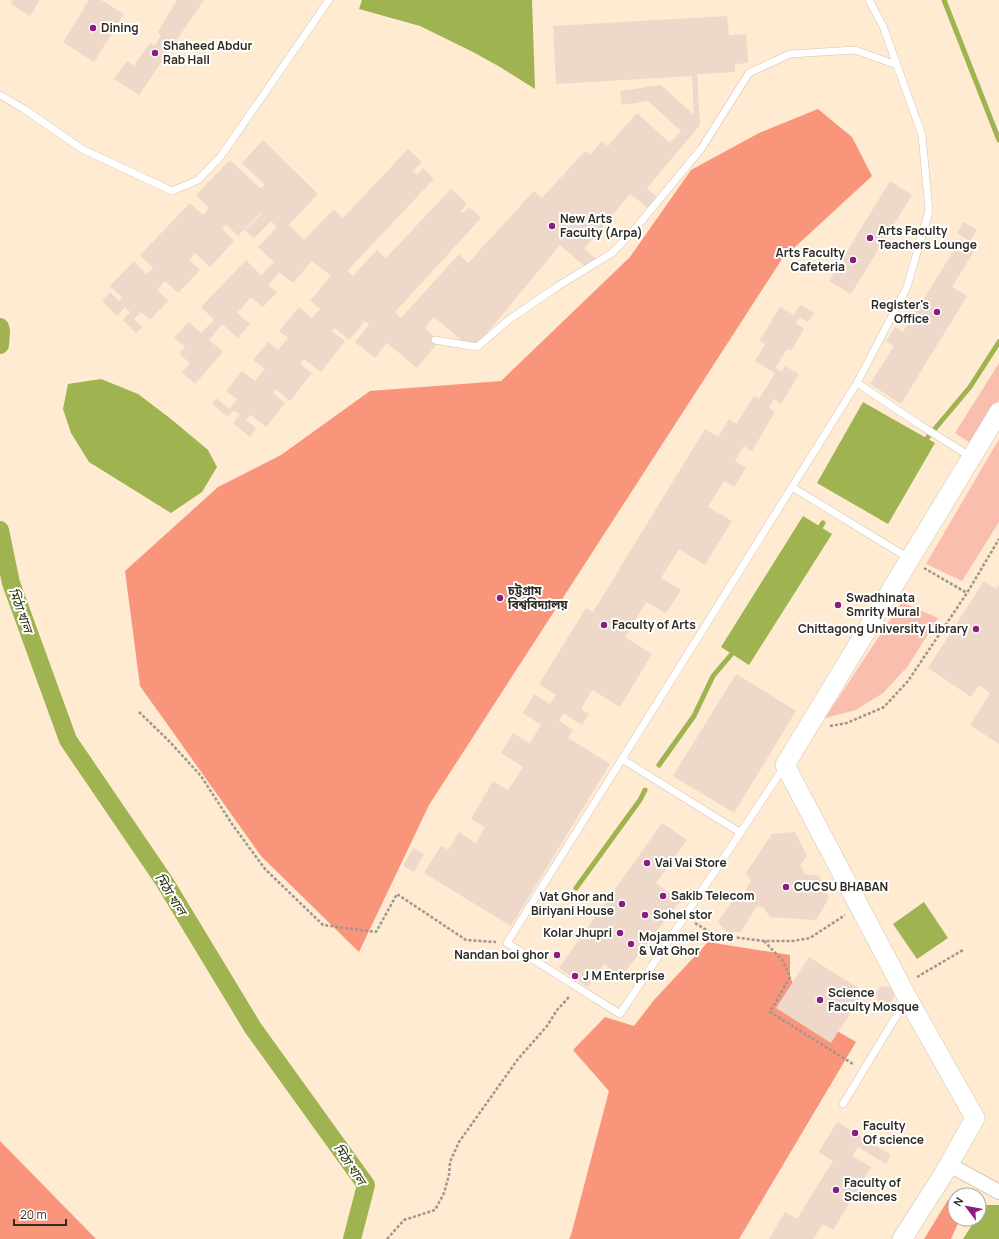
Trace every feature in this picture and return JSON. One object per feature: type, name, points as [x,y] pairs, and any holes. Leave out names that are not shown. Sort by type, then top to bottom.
[{"type":"street","points":[[902,1239],[975,1118],[904,993],[785,765],[999,412]]},
{"type":"street","points":[[948,1164],[999,1192]]},
{"type":"lane","points":[[0,95],[24,109],[82,148],[172,191],[198,180],[221,156],[329,0]]},
{"type":"lane","points":[[785,765],[620,1014],[506,943],[857,383],[907,287],[929,211],[922,135],[883,26],[868,0]]},
{"type":"lane","points":[[435,340],[477,347],[522,311],[558,286],[612,253],[634,230],[701,149],[749,74],[790,54],[855,50],[897,65]]},
{"type":"lane","points":[[857,383],[920,425],[972,457]]},
{"type":"lane","points":[[792,487],[910,560]]},
{"type":"lane","points":[[622,759],[741,833]]},
{"type":"lane","points":[[843,1104],[864,1070],[904,993]]},
{"type":"path","points":[[807,729],[847,723],[884,707],[908,681],[967,593],[999,539]]},
{"type":"path","points":[[910,560],[967,593]]},
{"type":"path","points":[[139,712],[170,740],[201,776],[232,824],[265,869],[323,925],[376,932],[396,894],[466,940],[506,943]]},
{"type":"path","points":[[684,917],[711,933],[764,941],[793,941],[810,938],[858,905]]},
{"type":"path","points":[[764,941],[783,961],[790,977],[770,1012],[864,1070]]},
{"type":"path","points":[[904,993],[962,950]]},
{"type":"path","points":[[387,1239],[404,1220],[435,1210],[444,1194],[449,1175],[450,1162],[459,1142],[518,1058],[547,1026],[557,1010],[578,988]]},
{"type":"shaded area","name":"চট্টগ্রাম বিশ্ববিদ্যালয়","points":[[0,0],[999,0],[999,1239],[0,1239]]},
{"type":"shaded area","points":[[362,0],[532,0],[535,89],[473,52],[420,26],[359,9]]},
{"type":"shaded area","points":[[818,109],[852,137],[872,176],[782,259],[429,805],[359,952],[261,856],[140,686],[125,571],[218,487],[281,455],[370,391],[501,381],[630,257],[691,170],[759,133]]},
{"type":"shaded area","points":[[999,363],[999,400],[972,444],[955,433]]},
{"type":"shaded area","points":[[101,379],[138,394],[208,450],[217,467],[202,492],[171,513],[89,462],[71,433],[63,409],[68,384]]},
{"type":"shaded area","points":[[863,402],[935,443],[888,524],[817,483]]},
{"type":"shaded area","points":[[999,439],[999,522],[962,581],[926,564]]},
{"type":"shaded area","points":[[803,516],[832,534],[749,665],[721,647]]},
{"type":"shaded area","points":[[902,602],[938,618],[908,666],[883,693],[856,710],[825,718]]},
{"type":"shaded area","points":[[924,902],[948,938],[917,959],[893,924]]},
{"type":"shaded area","points":[[708,942],[790,955],[790,977],[808,1014],[856,1042],[739,1239],[569,1239],[609,1091],[573,1050],[605,1017],[634,1026],[654,1000]]},
{"type":"shaded area","points":[[0,1141],[96,1239],[0,1239]]},
{"type":"shaded area","points":[[947,1202],[947,1227],[956,1227],[951,1239],[924,1239]]},
{"type":"shaded area","points":[[987,1205],[999,1205],[999,1239],[963,1239],[971,1227],[987,1227]]},
{"type":"building","points":[[13,0],[40,0],[30,16],[11,4]]},
{"type":"building","name":"Dining","points":[[89,0],[101,0],[124,14],[94,62],[63,42]]},
{"type":"building","name":"Shaheed Abdur Rab Hall","points":[[177,0],[204,0],[139,95],[114,79],[127,61],[134,66],[150,43],[155,46],[161,35],[158,32]]},
{"type":"building","name":"New Arts Faculty (Arpa)","points":[[727,16],[729,35],[746,34],[748,63],[735,64],[735,72],[697,74],[700,125],[647,188],[657,197],[648,208],[630,194],[584,249],[595,258],[587,268],[560,245],[473,350],[434,317],[425,328],[439,341],[417,368],[387,343],[375,358],[355,342],[369,325],[365,321],[349,340],[335,328],[332,331],[345,341],[321,372],[304,359],[300,364],[312,373],[290,401],[276,389],[273,393],[285,403],[266,427],[251,415],[246,420],[256,428],[250,437],[233,423],[240,414],[234,410],[228,417],[212,404],[216,398],[229,409],[237,399],[226,391],[242,371],[255,381],[265,369],[253,360],[268,342],[278,350],[288,338],[279,331],[299,307],[312,318],[320,309],[310,301],[331,276],[312,261],[293,283],[279,272],[268,285],[277,292],[263,307],[251,297],[237,313],[250,324],[238,338],[222,324],[209,340],[223,352],[195,384],[182,373],[190,363],[179,354],[185,347],[174,338],[189,322],[201,333],[214,320],[201,307],[246,260],[261,275],[274,262],[258,247],[277,227],[271,221],[254,238],[245,230],[261,214],[260,213],[238,236],[226,224],[222,229],[234,241],[210,267],[195,253],[189,260],[200,270],[178,293],[165,281],[157,290],[168,301],[150,320],[141,312],[134,319],[142,327],[136,333],[123,320],[130,312],[125,307],[117,316],[102,301],[110,292],[119,301],[122,298],[110,286],[134,261],[146,274],[153,268],[140,255],[190,203],[203,215],[209,208],[196,195],[230,160],[260,188],[265,185],[242,163],[263,140],[318,194],[289,225],[304,240],[334,209],[343,218],[408,149],[422,162],[413,171],[417,175],[423,168],[434,179],[347,271],[353,276],[377,250],[386,258],[451,189],[467,204],[461,211],[463,213],[469,207],[481,218],[395,312],[401,318],[459,254],[468,263],[534,191],[542,198],[585,151],[590,155],[602,141],[608,146],[637,113],[670,143],[681,131],[648,101],[622,105],[620,91],[661,85],[694,115],[692,76],[556,84],[553,26]]},
{"type":"building","name":"Arts Faculty Teachers Lounge","points":[[890,181],[912,195],[851,294],[829,281]]},
{"type":"building","points":[[964,222],[977,230],[970,242],[957,233]]},
{"type":"building","name":"Register's Office","points":[[961,239],[976,248],[952,287],[967,296],[901,404],[870,384],[894,346],[886,341],[895,327],[903,332]]},
{"type":"building","name":"Faculty of Arts","points":[[800,305],[814,313],[808,322],[800,317],[796,323],[804,329],[791,351],[787,349],[775,368],[782,372],[785,366],[799,374],[781,404],[774,399],[769,408],[775,412],[752,451],[744,446],[735,461],[746,468],[734,487],[724,481],[708,507],[732,521],[705,565],[679,549],[661,578],[681,590],[666,613],[646,602],[625,637],[652,654],[620,707],[592,690],[581,709],[589,714],[582,725],[563,713],[559,721],[573,730],[568,738],[610,764],[511,926],[424,873],[441,846],[448,850],[459,832],[476,843],[485,827],[471,819],[493,781],[508,790],[523,767],[501,753],[513,733],[530,743],[541,725],[523,713],[534,694],[550,704],[556,695],[539,684],[586,608],[593,612],[705,429],[718,437],[729,419],[736,424],[754,396],[759,399],[775,373],[755,361],[765,344],[759,341],[780,307],[794,315]]},
{"type":"building","name":"Chittagong University Library","points":[[984,581],[996,589],[999,585],[999,744],[970,725],[990,693],[979,685],[971,697],[928,668]]},
{"type":"building","points":[[736,674],[796,711],[734,813],[673,776]]},
{"type":"building","name":"Kolar Jhupri","points":[[662,823],[687,840],[656,883],[680,901],[621,977],[604,964],[588,987],[559,968]]},
{"type":"building","name":"CUCSU BHABAN","points":[[795,832],[807,856],[800,865],[805,874],[819,876],[829,898],[816,920],[770,917],[763,907],[756,907],[741,932],[727,932],[718,922],[737,894],[743,895],[751,881],[746,873],[772,834]]},
{"type":"building","points":[[413,848],[424,854],[414,872],[403,866]]},
{"type":"building","name":"Science Faculty Mosque","points":[[809,957],[864,992],[831,1043],[776,1008]]},
{"type":"building","points":[[885,986],[891,989],[894,995],[891,1001],[885,1004],[879,1001],[876,995],[879,989]]},
{"type":"building","name":"Faculty of Sciences","points":[[837,1122],[891,1155],[886,1164],[858,1147],[852,1156],[871,1167],[833,1230],[823,1224],[813,1239],[769,1239],[785,1212],[797,1219],[833,1161],[819,1152]]},
{"type":"waterway","points":[[944,0],[999,140]]},
{"type":"waterway","name":"মিঠা খাল","points":[[0,327],[0,345]]},
{"type":"waterway","points":[[923,443],[970,387],[999,342]]},
{"type":"waterway","points":[[817,532],[823,523]]},
{"type":"waterway","name":"মিঠা খাল","points":[[0,530],[11,583],[68,740],[164,881],[253,1028],[366,1185],[352,1239]]},
{"type":"waterway","points":[[659,765],[694,716],[713,676],[736,649]]},
{"type":"waterway","points":[[576,888],[640,800],[645,790]]},
{"type":"place","name":"Dining","points":[[93,28]]},
{"type":"place","name":"Shaheed Abdur Rab Hall","points":[[155,53]]},
{"type":"place","name":"New Arts Faculty (Arpa)","points":[[552,226]]},
{"type":"place","name":"Arts Faculty Teachers Lounge","points":[[870,238]]},
{"type":"place","name":"Arts Faculty Cafeteria","points":[[853,260]]},
{"type":"place","name":"Register's Office","points":[[937,312]]},
{"type":"place","name":"চট্টগ্রাম বিশ্ববিদ্যালয়","points":[[500,598]]},
{"type":"place","name":"Swadhinata Smrity Mural","points":[[838,605]]},
{"type":"place","name":"Faculty of Arts","points":[[604,625]]},
{"type":"place","name":"Chittagong University Library","points":[[976,629]]},
{"type":"place","name":"Vai Vai Store","points":[[647,863]]},
{"type":"place","name":"CUCSU BHABAN","points":[[786,887]]},
{"type":"place","name":"Sakib Telecom","points":[[663,896]]},
{"type":"place","name":"Vat Ghor and Biriyani House","points":[[622,904]]},
{"type":"place","name":"Sohel stor","points":[[645,915]]},
{"type":"place","name":"Kolar Jhupri","points":[[620,933]]},
{"type":"place","name":"Mojammel Store & Vat Ghor","points":[[631,944]]},
{"type":"place","name":"Nandan boi ghor","points":[[557,955]]},
{"type":"place","name":"J M Enterprise","points":[[575,976]]},
{"type":"place","name":"Science Faculty Mosque","points":[[820,1000]]},
{"type":"place","name":"Faculty Of science","points":[[855,1133]]},
{"type":"place","name":"Faculty of Sciences","points":[[836,1190]]}]
